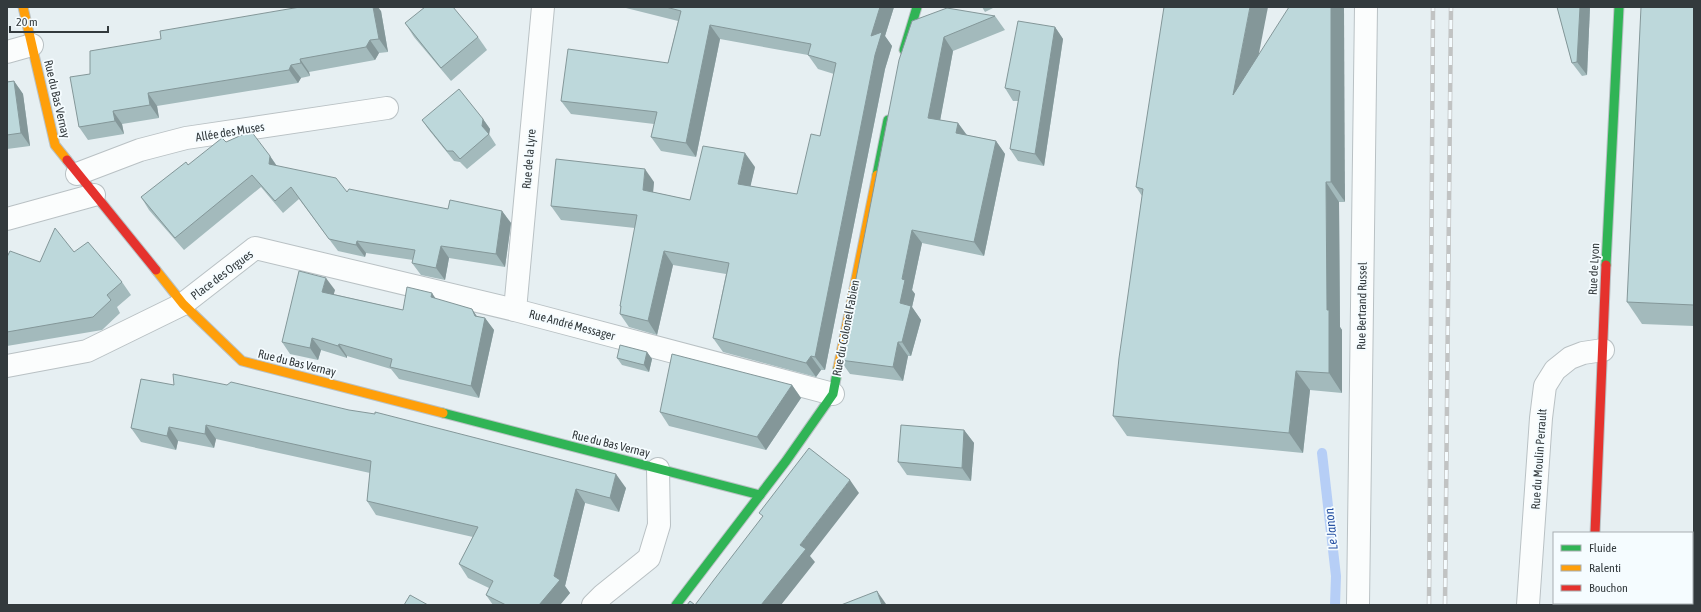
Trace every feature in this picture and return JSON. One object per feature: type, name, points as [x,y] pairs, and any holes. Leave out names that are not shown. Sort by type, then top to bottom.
[{"type":"street","name":"Rue du Bas Vernay","points":[[24,7],[55,145],[183,304],[242,362],[760,495]]},
{"type":"street","name":"Rue de la Lyre","points":[[515,310],[543,7]]},
{"type":"street","points":[[902,57],[917,7]]},
{"type":"street","name":"Rue Bertrand Russel","points":[[1358,605],[1366,7]]},
{"type":"street","name":"Rue de Lyon","points":[[1595,532],[1605,291],[1620,7]]},
{"type":"street","points":[[7,52],[32,45]]},
{"type":"street","name":"Allée des Muses","points":[[77,174],[140,150],[186,138],[387,108]]},
{"type":"street","name":"Rue du Colonel Fabien","points":[[676,605],[786,461],[833,394],[890,109]]},
{"type":"street","points":[[7,219],[94,195]]},
{"type":"street","name":"Place des Orgues","points":[[183,304],[254,248],[309,261]]},
{"type":"street","name":"Rue André Messager","points":[[309,261],[515,310],[833,394]]},
{"type":"street","points":[[7,366],[87,351],[183,304]]},
{"type":"street","name":"Rue du Moulin Perrault","points":[[1528,605],[1541,418],[1545,386],[1555,370],[1570,358],[1583,353],[1603,350]]},
{"type":"street","points":[[594,605],[603,595],[649,558],[659,525],[658,469]]},
{"type":"building","points":[[300,7],[373,7],[379,39],[370,40],[366,47],[300,59],[301,63],[291,65],[289,70],[148,93],[150,105],[113,111],[115,121],[79,127],[70,77],[90,74],[90,51],[161,39],[160,31]]},
{"type":"building","points":[[425,7],[453,7],[478,37],[441,68],[405,23]]},
{"type":"building","points":[[666,7],[880,7],[871,36],[882,32],[875,55],[815,357],[811,356],[806,363],[713,338],[729,263],[664,251],[648,321],[620,314],[620,306],[637,215],[551,206],[556,159],[645,169],[643,190],[690,200],[703,146],[745,153],[738,184],[797,194],[811,134],[820,136],[836,63],[808,55],[811,44],[710,25],[686,143],[651,137],[657,112],[561,101],[568,49],[668,63],[681,11]]},
{"type":"building","points":[[1164,7],[1250,7],[1233,95],[1289,7],[1331,7],[1331,182],[1326,182],[1329,373],[1296,371],[1289,433],[1113,416],[1119,358],[1143,189],[1136,187]]},
{"type":"building","points":[[1557,7],[1580,7],[1577,62],[1572,63]]},
{"type":"building","points":[[1641,7],[1694,7],[1694,305],[1627,302]]},
{"type":"building","points":[[947,8],[995,16],[944,37],[928,118],[958,123],[956,133],[996,141],[974,242],[912,230],[902,279],[905,280],[900,303],[911,306],[902,342],[898,342],[893,367],[840,360],[899,60],[912,21]]},
{"type":"building","points":[[1018,21],[1055,27],[1035,154],[1010,149],[1020,91],[1005,88]]},
{"type":"building","points":[[14,81],[21,133],[7,135],[7,82]]},
{"type":"building","points":[[459,89],[483,119],[482,126],[489,134],[460,159],[453,151],[447,151],[422,120]]},
{"type":"building","points":[[251,131],[270,156],[269,164],[336,178],[347,192],[349,189],[448,209],[450,200],[502,211],[496,254],[441,246],[436,268],[412,263],[415,250],[357,241],[356,245],[329,239],[291,187],[275,201],[252,175],[175,238],[141,197],[186,162],[188,165],[222,138],[226,142]]},
{"type":"building","points":[[55,228],[74,252],[88,242],[122,282],[107,295],[111,300],[93,317],[7,332],[7,257],[10,251],[40,262]]},
{"type":"building","points":[[299,271],[326,278],[322,292],[403,310],[407,287],[432,293],[431,297],[472,309],[475,316],[485,318],[471,386],[390,367],[392,359],[339,344],[338,346],[312,338],[310,348],[282,342]]},
{"type":"building","points":[[620,345],[647,352],[644,365],[617,358]]},
{"type":"building","points":[[672,354],[792,385],[757,437],[660,412]]},
{"type":"building","points":[[173,374],[227,385],[231,382],[349,410],[375,414],[375,412],[616,474],[610,498],[576,489],[554,576],[560,580],[539,605],[506,605],[486,595],[493,581],[459,564],[478,527],[367,501],[371,461],[206,425],[205,434],[169,427],[167,436],[131,428],[141,379],[174,385]]},
{"type":"building","points":[[901,425],[964,430],[962,468],[898,462]]},
{"type":"building","points":[[809,448],[850,480],[800,545],[806,549],[761,605],[695,605],[763,516],[759,513]]},
{"type":"building","points":[[877,591],[882,605],[841,605]]},
{"type":"building","points":[[410,595],[428,605],[404,605]]},
{"type":"building","points":[[690,601],[695,605],[687,605]]},
{"type":"building","points":[[1686,604],[1694,605],[1615,605]]},
{"type":"waterway","name":"Le Janon","points":[[1322,453],[1336,576],[1335,605]]},
{"type":"railway","points":[[1429,605],[1433,7]]},
{"type":"railway","points":[[1445,605],[1451,7]]},
{"type":"traffic: fast","points":[[904,50],[917,7]]},
{"type":"traffic: fast","points":[[1606,265],[1619,7]]},
{"type":"traffic: fast","points":[[877,175],[888,120]]},
{"type":"traffic: fast","points":[[676,605],[786,461],[833,394],[838,368]]},
{"type":"traffic: fast","points":[[443,413],[760,495]]},
{"type":"traffic: slow","points":[[23,7],[55,145],[67,160]]},
{"type":"traffic: slow","points":[[838,368],[877,175]]},
{"type":"traffic: slow","points":[[156,270],[183,304],[242,361],[443,413]]},
{"type":"traffic: jam","points":[[67,160],[156,270]]},
{"type":"traffic: jam","points":[[1595,532],[1606,265]]}]
